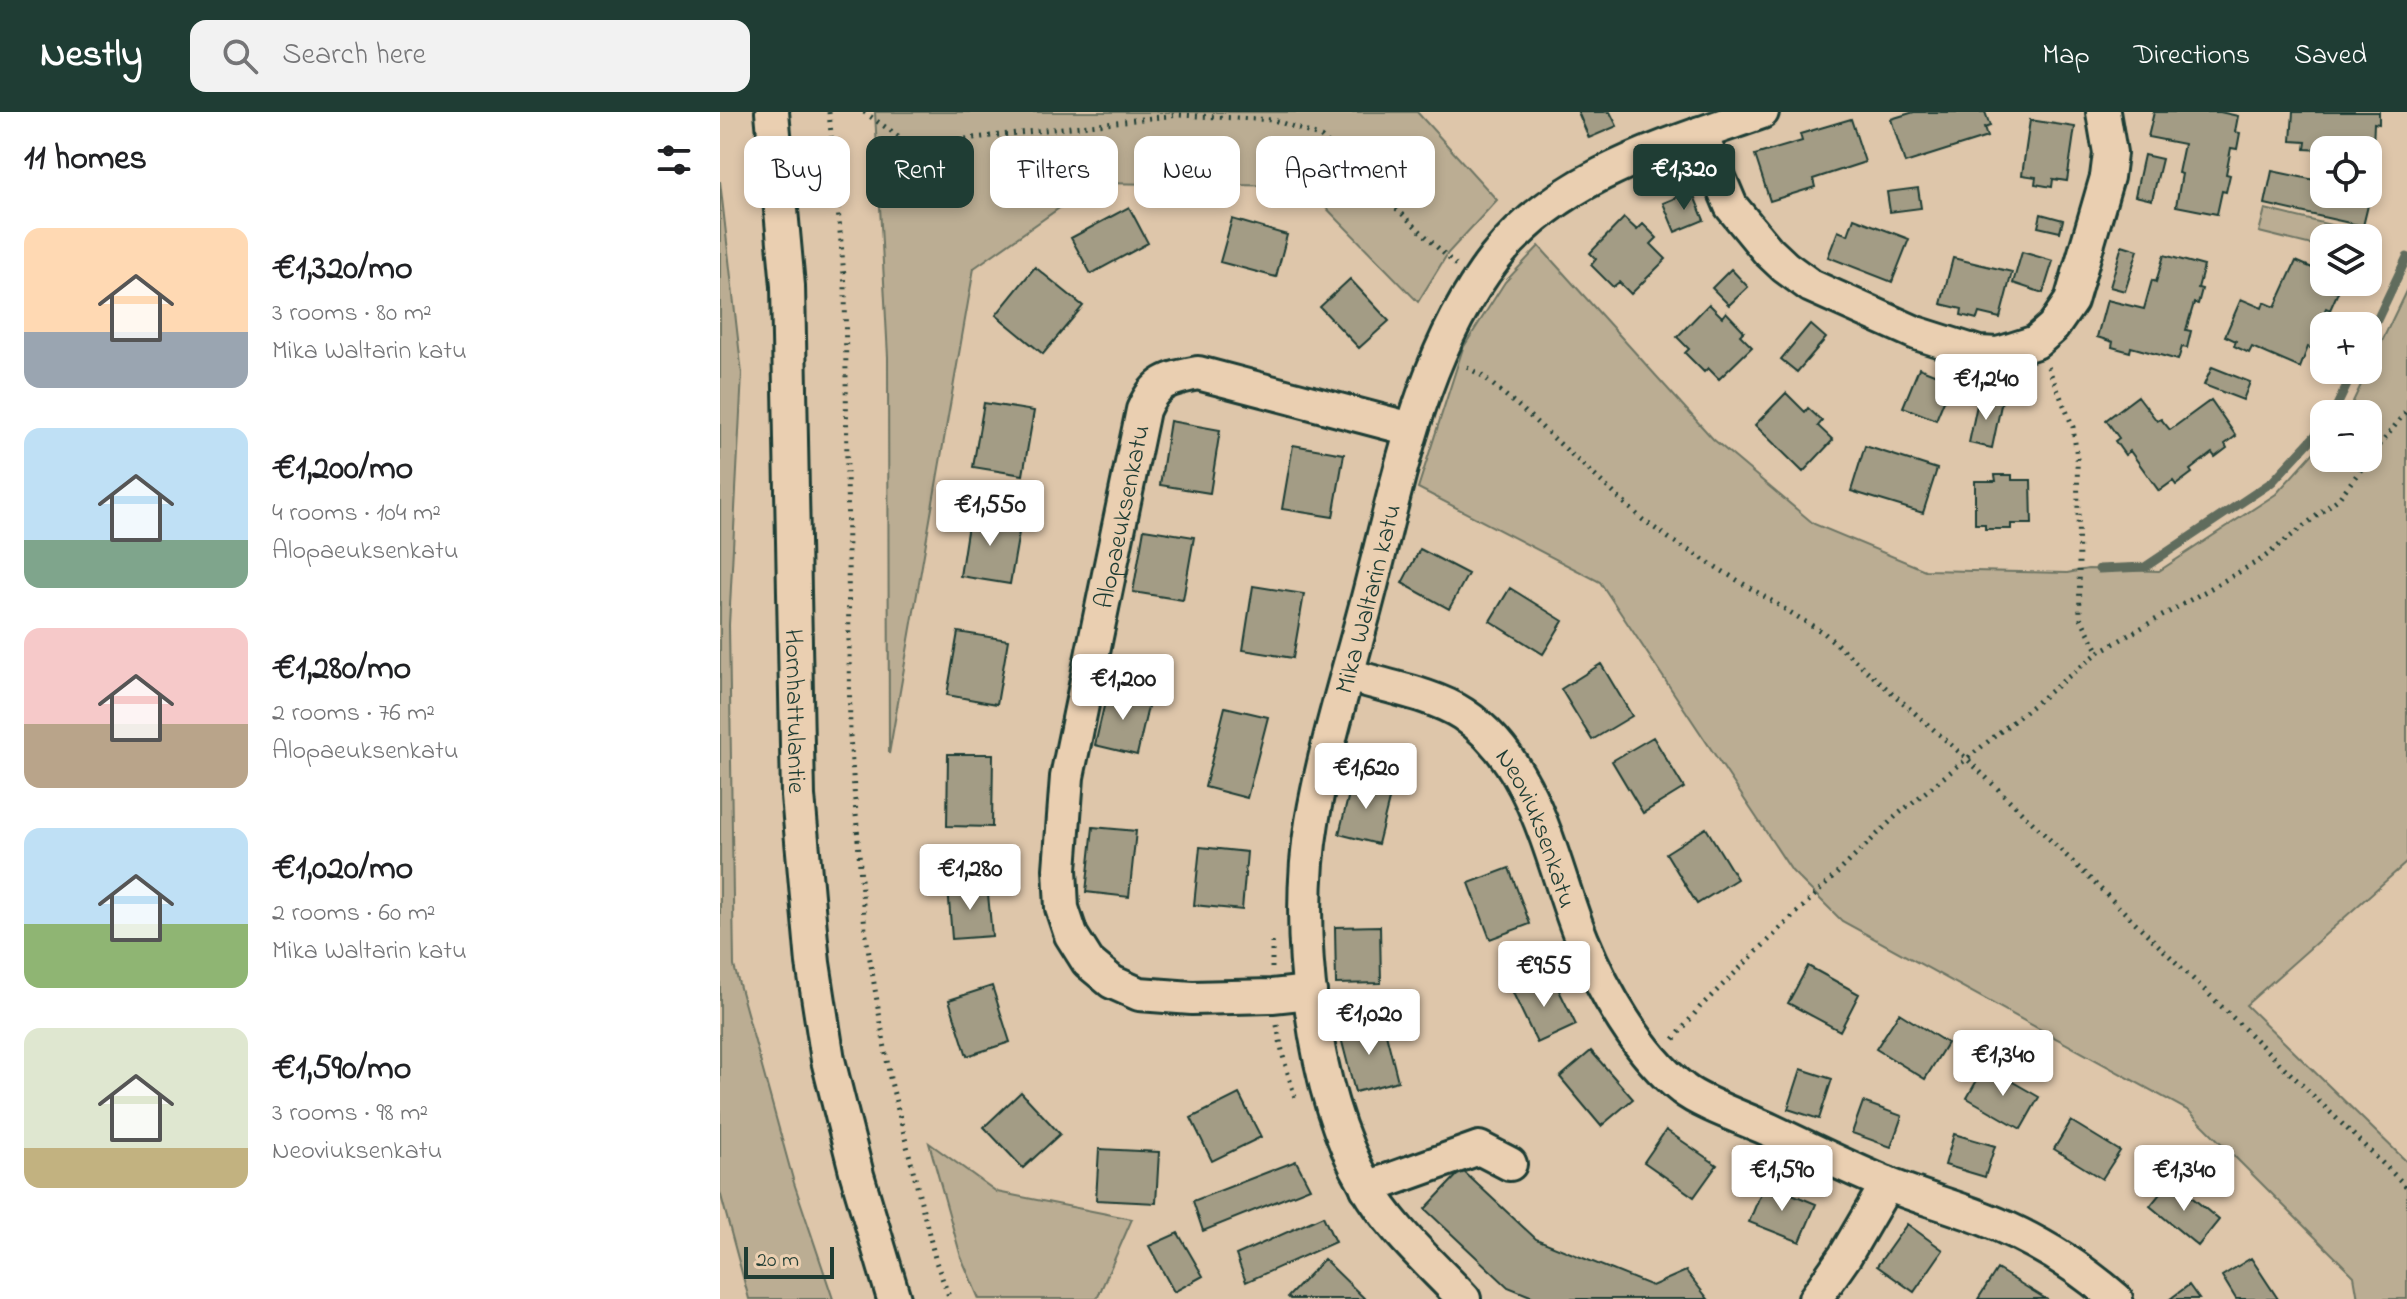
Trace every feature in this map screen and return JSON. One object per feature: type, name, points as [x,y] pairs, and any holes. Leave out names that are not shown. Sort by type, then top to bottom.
[{"type":"street","name":"Hornhattulantie","points":[[772,112],[788,286],[798,796],[813,963],[828,1060],[857,1175],[894,1299]]},
{"type":"street","name":"Mika Waltarin katu","points":[[1464,1299],[1401,1233],[1367,1188],[1355,1166],[1329,1097],[1320,1063],[1310,992],[1307,877],[1312,824],[1325,755],[1349,675],[1411,429],[1466,302],[1496,257],[1538,216],[1577,187],[1643,153],[1762,112]]},
{"type":"street","points":[[1700,133],[1731,206],[1768,251],[1811,286],[1916,333],[1979,353],[1998,354],[2036,342],[2053,327],[2071,301],[2098,214],[2110,153],[2103,112]]},
{"type":"street","name":"Alopaeuksenkatu","points":[[1310,992],[1192,998],[1139,994],[1112,982],[1088,962],[1071,935],[1062,908],[1060,869],[1067,777],[1143,410],[1151,392],[1170,379],[1198,373],[1411,429]]},
{"type":"street","name":"Neoviuksenkatu","points":[[1349,675],[1434,701],[1462,713],[1509,760],[1529,795],[1582,940],[1605,989],[1627,1027],[1684,1090],[1887,1184],[1984,1219],[2048,1248],[2116,1299]]},
{"type":"street","points":[[1367,1188],[1479,1148],[1510,1164]]},
{"type":"street","points":[[1815,1299],[1845,1256],[1887,1184]]},
{"type":"path","points":[[829,112],[845,286],[850,737],[865,930],[890,1078],[936,1262],[950,1299]]},
{"type":"path","points":[[864,112],[911,145],[1178,115],[1274,120],[1321,137],[1460,268]]},
{"type":"path","points":[[2036,342],[2073,427],[2077,458],[2080,617],[2099,652]]},
{"type":"path","points":[[1442,353],[1481,375],[1643,520],[1824,633],[1966,758],[2407,1187]]},
{"type":"path","points":[[1655,1061],[1700,1007],[1897,815],[2099,652],[2262,559],[2297,533],[2339,498],[2407,410]]},
{"type":"shaded area","points":[[875,112],[1417,112],[1497,200],[1448,253],[1418,302],[1326,208],[1435,208],[1435,136],[1256,136],[1256,185],[1240,185],[1240,136],[1134,136],[1134,184],[1118,183],[1118,136],[990,136],[990,208],[1059,208],[974,268],[889,754],[888,357],[880,208],[974,208],[974,136],[876,136]]},
{"type":"shaded area","points":[[720,181],[742,374],[729,625],[734,966],[794,1183],[833,1299],[749,1299],[720,1192]]},
{"type":"shaded area","points":[[2265,209],[2327,224],[2310,224],[2310,245],[2259,232]]},
{"type":"shaded area","points":[[1539,246],[1713,439],[1814,524],[1925,570],[2067,573],[2088,569],[2159,571],[2276,494],[2310,456],[2310,472],[2382,472],[2382,400],[2354,400],[2361,384],[2382,384],[2382,341],[2407,289],[2407,862],[2246,1005],[2407,1162],[2407,1299],[2358,1299],[2354,1276],[2189,1111],[1842,921],[1792,871],[1600,582],[1418,488],[1463,348],[1505,282]]},
{"type":"shaded area","points":[[929,1143],[997,1192],[1132,1219],[1097,1299],[979,1299],[961,1257]]},
{"type":"building","points":[[1578,112],[1610,112],[1617,126],[1589,138]]},
{"type":"building","points":[[1914,112],[1985,112],[1990,126],[1984,128],[1987,137],[1905,163],[1891,119]]},
{"type":"building","points":[[2154,112],[2220,112],[2238,116],[2235,132],[2240,133],[2237,149],[2231,148],[2226,174],[2230,175],[2226,192],[2222,191],[2217,214],[2176,206],[2184,144],[2148,137]]},
{"type":"building","points":[[2293,112],[2379,112],[2379,124],[2374,123],[2373,136],[2310,136],[2310,149],[2305,149],[2306,142],[2291,141]]},
{"type":"building","points":[[1851,119],[1865,162],[1813,179],[1815,187],[1770,201],[1755,155],[1802,141],[1800,134]]},
{"type":"building","points":[[2030,120],[2075,127],[2067,181],[2053,179],[2052,187],[2035,184],[2036,177],[2022,175]]},
{"type":"building","points":[[2144,155],[2162,159],[2152,200],[2135,196]]},
{"type":"building","points":[[2272,171],[2310,179],[2310,208],[2367,208],[2363,224],[2354,224],[2265,204]]},
{"type":"building","points":[[1918,188],[1921,208],[1890,212],[1887,192]]},
{"type":"building","points":[[1692,191],[1704,220],[1675,232],[1663,203]]},
{"type":"building","points":[[1129,207],[1148,243],[1091,274],[1071,238]]},
{"type":"building","points":[[2041,214],[2063,220],[2060,232],[2038,227]]},
{"type":"building","points":[[1624,218],[1637,230],[1643,224],[1657,238],[1651,244],[1666,259],[1631,294],[1619,282],[1613,287],[1591,265],[1596,259],[1590,253]]},
{"type":"building","points":[[1854,218],[1909,239],[1892,282],[1828,257],[1838,231],[1848,235]]},
{"type":"building","points":[[1232,219],[1287,235],[1276,277],[1220,262]]},
{"type":"building","points":[[2122,245],[2138,250],[2125,291],[2110,287]]},
{"type":"building","points":[[2022,252],[2053,261],[2043,293],[2013,283]]},
{"type":"building","points":[[2164,255],[2204,266],[2198,288],[2202,289],[2198,304],[2194,303],[2186,330],[2191,331],[2187,348],[2182,347],[2178,360],[2131,347],[2130,352],[2112,347],[2113,342],[2097,337],[2107,300],[2144,309],[2152,280],[2156,282]]},
{"type":"building","points":[[1953,258],[2012,272],[2000,318],[1979,313],[1977,319],[1961,315],[1962,309],[1941,304]]},
{"type":"building","points":[[2296,261],[2310,267],[2310,296],[2336,296],[2330,310],[2310,312],[2310,348],[2300,368],[2252,347],[2249,353],[2234,346],[2236,341],[2225,336],[2241,299],[2262,308],[2264,302],[2275,307]]},
{"type":"building","points":[[1035,267],[1083,306],[1043,354],[996,315]]},
{"type":"building","points":[[1731,269],[1748,287],[1729,305],[1712,288]]},
{"type":"building","points":[[1350,279],[1389,321],[1359,348],[1320,307]]},
{"type":"building","points":[[1709,304],[1722,317],[1726,312],[1744,331],[1740,335],[1752,347],[1719,379],[1708,368],[1704,372],[1685,353],[1689,349],[1677,337]]},
{"type":"building","points":[[1810,324],[1826,338],[1797,372],[1781,359]]},
{"type":"building","points":[[2212,367],[2250,382],[2243,400],[2204,385]]},
{"type":"building","points":[[1919,368],[1952,381],[1936,420],[1903,407]]},
{"type":"building","points":[[1786,393],[1805,412],[1808,408],[1822,421],[1818,426],[1833,440],[1803,472],[1755,425]]},
{"type":"building","points":[[1979,395],[2002,400],[1992,448],[1969,443]]},
{"type":"building","points":[[2138,396],[2157,421],[2161,419],[2170,430],[2211,400],[2236,436],[2225,444],[2227,448],[2215,457],[2212,453],[2176,485],[2173,481],[2159,491],[2130,451],[2125,455],[2115,441],[2119,438],[2106,420]]},
{"type":"building","points":[[984,403],[1034,411],[1023,475],[973,467]]},
{"type":"building","points":[[1170,421],[1220,430],[1210,493],[1160,485]]},
{"type":"building","points":[[1293,445],[1344,454],[1333,517],[1282,509]]},
{"type":"building","points":[[1865,446],[1937,469],[1923,513],[1851,491]]},
{"type":"building","points":[[1995,475],[2012,475],[2012,480],[2031,480],[2032,524],[2011,524],[2011,529],[1985,529],[1985,524],[1975,524],[1975,481],[1996,481]]},
{"type":"building","points":[[970,512],[1021,521],[1010,584],[960,576]]},
{"type":"building","points":[[1144,529],[1194,537],[1183,600],[1133,592]]},
{"type":"building","points":[[1420,549],[1468,574],[1449,609],[1402,583]]},
{"type":"building","points":[[1253,586],[1304,594],[1293,658],[1243,650]]},
{"type":"building","points":[[1510,588],[1563,621],[1543,654],[1490,621]]},
{"type":"building","points":[[958,632],[1008,640],[997,704],[947,695]]},
{"type":"building","points":[[1601,664],[1632,716],[1592,740],[1561,689]]},
{"type":"building","points":[[1108,689],[1150,698],[1137,755],[1095,745]]},
{"type":"building","points":[[1225,707],[1268,717],[1247,798],[1205,787]]},
{"type":"building","points":[[1653,737],[1684,788],[1643,813],[1612,761]]},
{"type":"building","points":[[948,754],[993,754],[992,827],[947,826]]},
{"type":"building","points":[[1353,778],[1392,788],[1378,844],[1339,834]]},
{"type":"building","points":[[1093,827],[1136,831],[1129,897],[1086,892]]},
{"type":"building","points":[[1706,828],[1737,879],[1697,904],[1666,853]]},
{"type":"building","points":[[1200,847],[1247,852],[1242,910],[1194,905]]},
{"type":"building","points":[[1509,868],[1530,924],[1490,939],[1469,883]]},
{"type":"building","points":[[987,884],[992,936],[952,939],[948,887]]},
{"type":"building","points":[[1380,926],[1381,983],[1336,984],[1335,927]]},
{"type":"building","points":[[1808,966],[1859,994],[1840,1031],[1788,1003]]},
{"type":"building","points":[[1551,974],[1576,1025],[1537,1043],[1513,993]]},
{"type":"building","points":[[992,986],[1010,1042],[967,1056],[949,1000]]},
{"type":"building","points":[[1899,1013],[1947,1043],[1925,1079],[1876,1049]]},
{"type":"building","points":[[1383,1022],[1398,1081],[1355,1092],[1340,1034]]},
{"type":"building","points":[[1591,1051],[1633,1099],[1601,1126],[1560,1077]]},
{"type":"building","points":[[1985,1066],[2039,1097],[2021,1129],[1967,1098]]},
{"type":"building","points":[[1801,1069],[1832,1079],[1819,1119],[1788,1109]]},
{"type":"building","points":[[1021,1092],[1060,1134],[1023,1168],[984,1127]]},
{"type":"building","points":[[1239,1094],[1261,1137],[1212,1161],[1191,1118]]},
{"type":"building","points":[[1863,1102],[1902,1116],[1891,1147],[1852,1133]]},
{"type":"building","points":[[2071,1121],[2120,1151],[2102,1179],[2054,1149]]},
{"type":"building","points":[[1666,1130],[1717,1165],[1694,1197],[1644,1162]]},
{"type":"building","points":[[1954,1134],[1995,1146],[1985,1177],[1945,1165]]},
{"type":"building","points":[[1099,1149],[1159,1152],[1156,1203],[1096,1200]]},
{"type":"building","points":[[1296,1161],[1310,1188],[1203,1231],[1193,1201]]},
{"type":"building","points":[[1462,1170],[1536,1239],[1652,1286],[1686,1271],[1708,1299],[1538,1299],[1508,1287],[1425,1209]]},
{"type":"building","points":[[2171,1180],[2219,1220],[2198,1246],[2150,1206]]},
{"type":"building","points":[[1765,1183],[1816,1204],[1800,1242],[1749,1222]]},
{"type":"building","points":[[1323,1216],[1335,1242],[1246,1282],[1236,1255]]},
{"type":"building","points":[[1907,1224],[1943,1250],[1914,1292],[1877,1266]]},
{"type":"building","points":[[1178,1233],[1203,1276],[1174,1292],[1149,1246]]},
{"type":"building","points":[[2251,1258],[2278,1299],[2236,1299],[2222,1276]]},
{"type":"building","points":[[1324,1259],[1365,1299],[1290,1299],[1288,1297]]},
{"type":"building","points":[[1997,1269],[2046,1299],[1978,1299]]},
{"type":"building","points":[[2189,1285],[2199,1299],[2170,1299]]},
{"type":"waterway","points":[[2381,312],[2407,257]]},
{"type":"waterway","points":[[2340,400],[2347,384]]},
{"type":"waterway","points":[[2099,569],[2145,567],[2272,482],[2310,441]]}]
